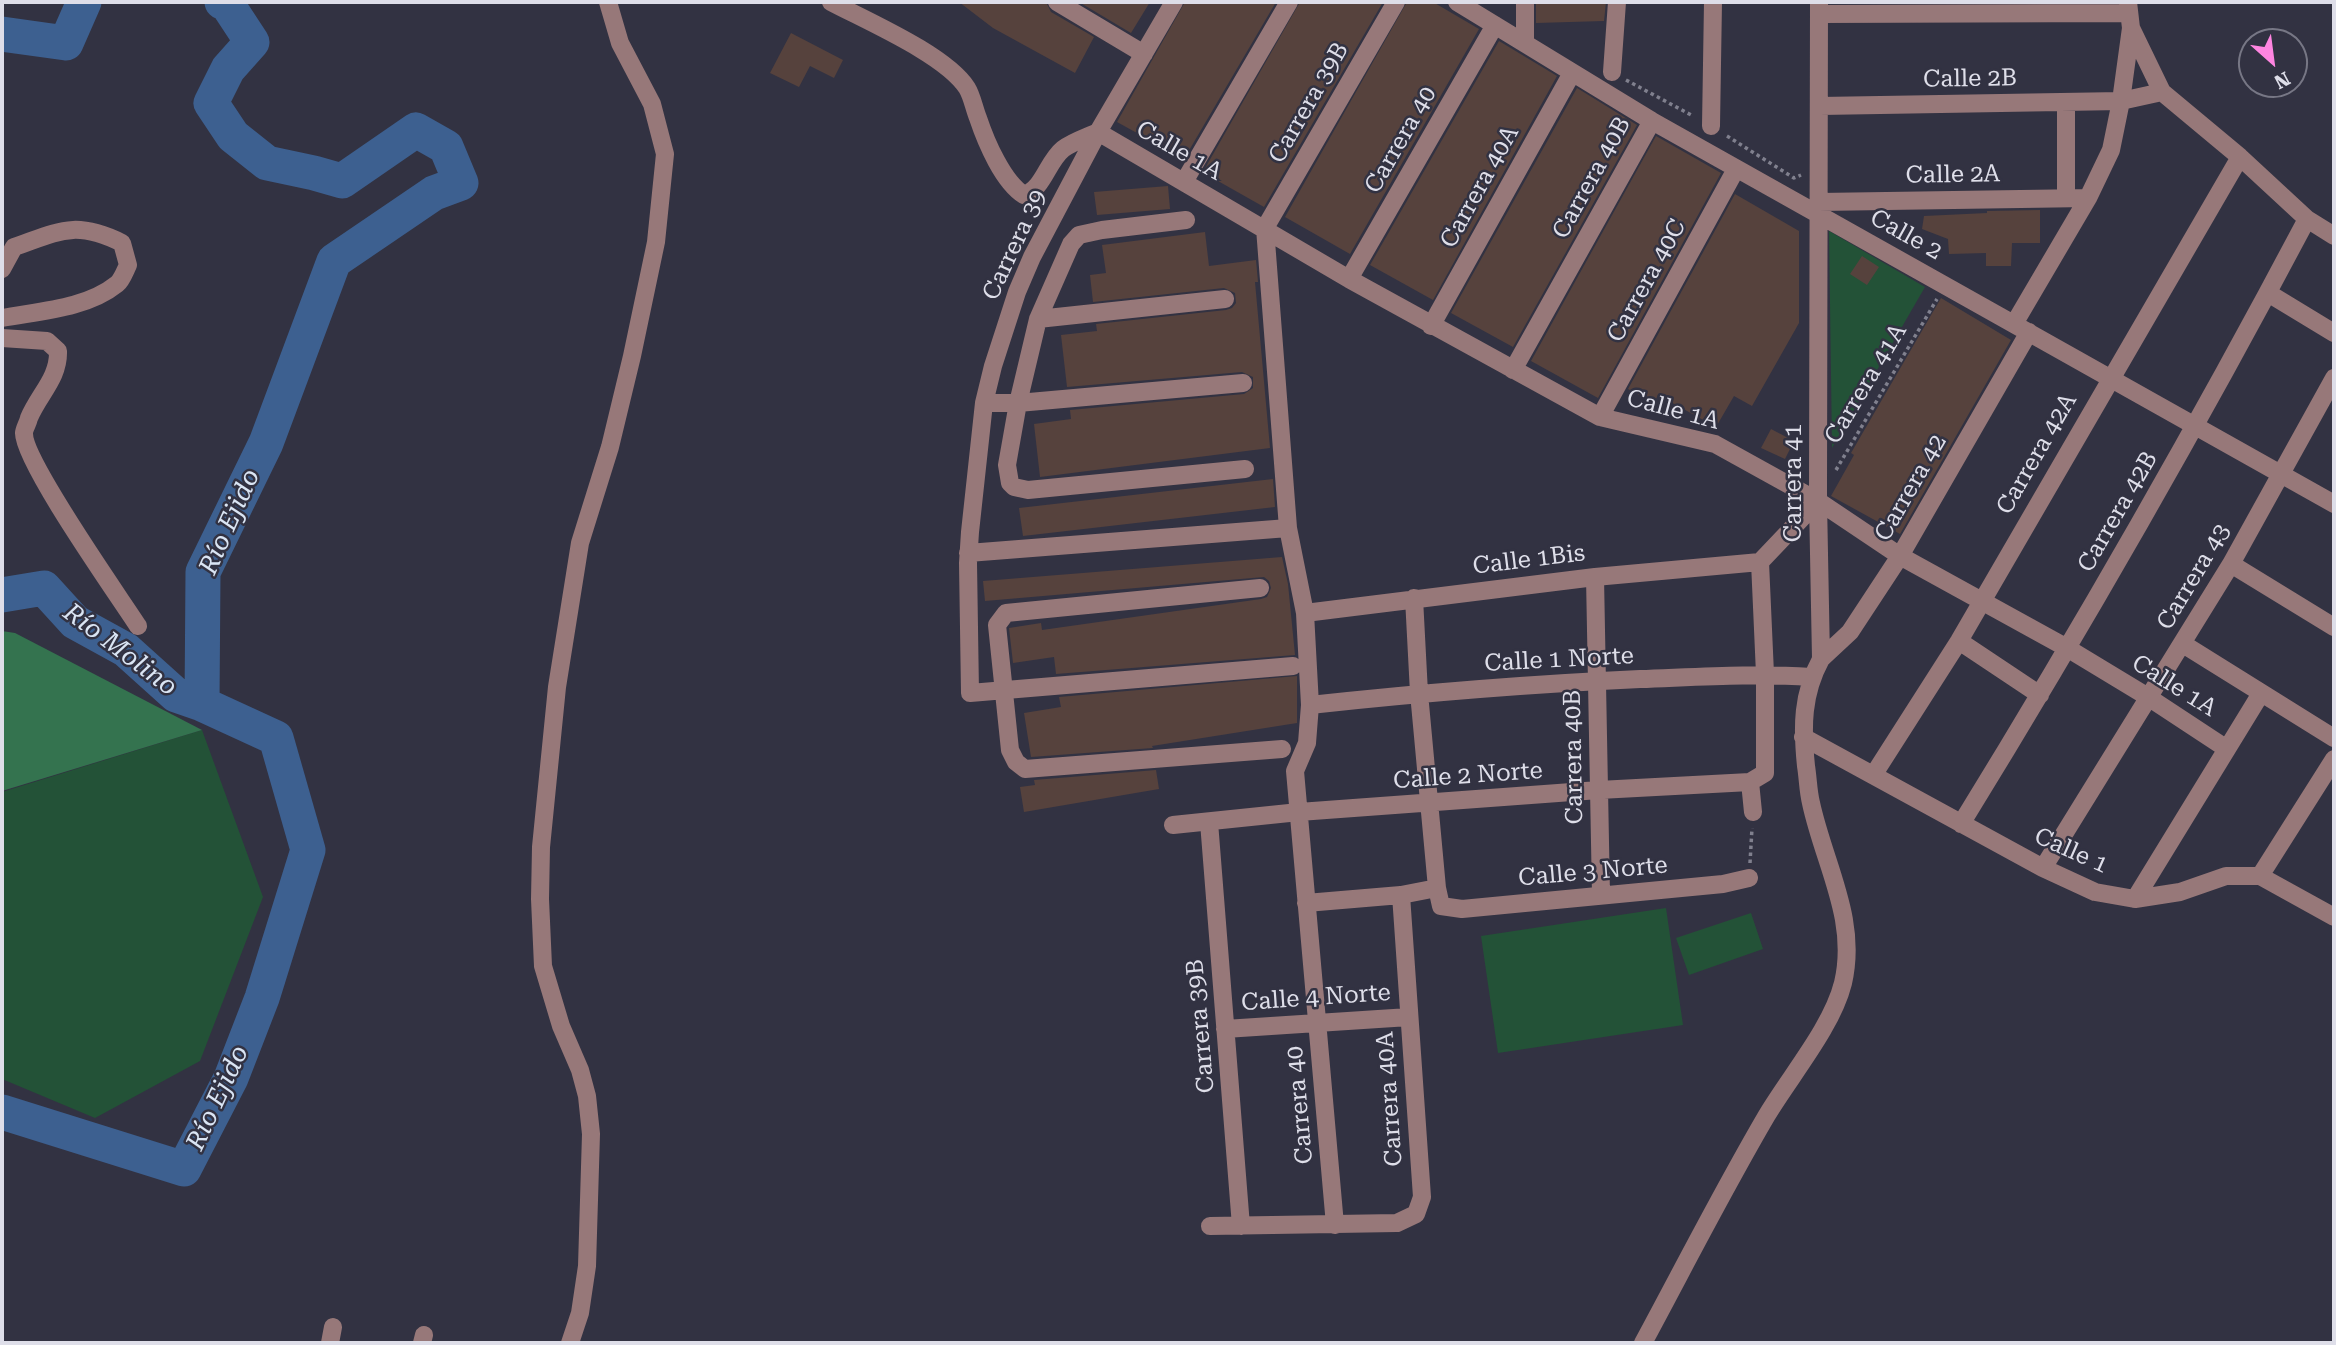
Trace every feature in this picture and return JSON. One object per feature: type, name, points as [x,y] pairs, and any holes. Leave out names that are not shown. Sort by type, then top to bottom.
[{"type":"street","points":[[570,1343],[580,1312],[587,1266],[591,1134],[587,1096],[580,1070],[561,1026],[542,966],[541,847],[556,687],[580,543],[610,447],[634,343],[656,242],[665,154],[652,104],[620,43],[608,2]]},
{"type":"street","points":[[831,2],[922,51],[956,74],[968,90],[986,143],[1016,190],[1024,195],[1032,192],[1063,149],[1098,132]]},
{"type":"street","points":[[1057,2],[1144,54]]},
{"type":"street","name":"Carrera 39","points":[[1004,690],[970,694],[968,553],[985,403],[993,366],[1031,257],[1098,132],[1174,2]]},
{"type":"street","points":[[1184,182],[1289,2]]},
{"type":"street","name":"Carrera 39B","points":[[1265,228],[1396,2]]},
{"type":"street","name":"Calle 2","points":[[1457,2],[1652,121],[1736,169],[1819,208],[1945,285],[2334,504]]},
{"type":"street","points":[[1525,2],[1525,42]]},
{"type":"street","points":[[1612,72],[1617,2]]},
{"type":"street","points":[[1711,126],[1713,2]]},
{"type":"street","points":[[1819,8],[2130,14],[2162,92],[2307,219],[2334,236]]},
{"type":"street","name":"Carrera 41","points":[[1819,8],[1818,501],[1821,659]]},
{"type":"street","name":"Carrera 42","points":[[1821,659],[1850,632],[1900,556],[2022,328],[2111,150],[2121,101],[2130,14]]},
{"type":"street","name":"Carrera 40","points":[[1349,279],[1495,25]]},
{"type":"street","name":"Carrera 40A","points":[[1431,326],[1572,73]]},
{"type":"street","points":[[2121,101],[2162,92]]},
{"type":"street","name":"Calle 2B","points":[[1819,106],[2121,101]]},
{"type":"street","points":[[2066,102],[2066,198]]},
{"type":"street","name":"Carrera 40B","points":[[1513,370],[1652,121]]},
{"type":"street","name":"Calle 1A","points":[[1098,132],[1431,326],[1600,416],[1715,444],[1818,501],[1900,556],[2148,697],[2227,749]]},
{"type":"street","name":"Carrera 42A","points":[[1874,774],[1959,641],[2239,157]]},
{"type":"street","name":"Carrera 40C","points":[[1600,416],[1736,169]]},
{"type":"street","name":"Calle 2A","points":[[1819,208],[2088,198]]},
{"type":"street","name":"Carrera 42B","points":[[1961,824],[2040,695],[2196,425],[2307,219]]},
{"type":"street","points":[[1186,220],[1079,235],[1066,252],[1038,319],[1018,403],[1007,474],[1010,483],[1018,489],[1028,490],[1245,469]]},
{"type":"street","points":[[1265,228],[1288,528],[1305,612],[1310,705]]},
{"type":"street","points":[[2,270],[13,247],[68,229],[99,232],[122,243],[128,265],[119,283],[96,295],[66,306],[2,318]]},
{"type":"street","points":[[2268,293],[2334,333]]},
{"type":"street","points":[[1038,319],[1225,299]]},
{"type":"street","points":[[2,338],[47,341],[58,351],[58,365],[34,407],[24,434],[31,458],[55,499],[138,626]]},
{"type":"street","name":"Carrera 43","points":[[2043,868],[2231,564],[2334,378]]},
{"type":"street","points":[[985,403],[1018,403],[1243,383]]},
{"type":"street","points":[[1753,812],[1765,674],[1760,562],[1818,501]]},
{"type":"street","points":[[968,553],[1288,528]]},
{"type":"street","name":"Calle 1Bis","points":[[1305,612],[1595,576],[1760,562]]},
{"type":"street","points":[[2231,564],[2334,627]]},
{"type":"street","name":"Carrera 40B","points":[[1595,576],[1601,895]]},
{"type":"street","points":[[1260,588],[1011,611],[1001,616],[997,625],[1010,750],[1016,762],[1025,769],[1282,749]]},
{"type":"street","points":[[1414,598],[1419,693],[1439,897]]},
{"type":"street","points":[[1959,641],[2040,695]]},
{"type":"street","name":"Calle 1A","points":[[2182,645],[2334,738]]},
{"type":"street","points":[[1643,1343],[1767,1116],[1832,1012],[1843,984],[1847,933],[1838,893],[1810,803],[1803,737],[1804,706],[1811,677],[1821,659]]},
{"type":"street","points":[[1004,690],[1293,666]]},
{"type":"street","name":"Calle 1 Norte","points":[[1310,705],[1419,693],[1597,681],[1765,674],[1811,677]]},
{"type":"street","points":[[2135,899],[2260,695]]},
{"type":"street","name":"Carrera 40","points":[[1310,705],[1307,743],[1295,771],[1335,1225]]},
{"type":"street","name":"Calle 1","points":[[1803,737],[2043,868],[2095,892],[2135,899],[2180,892],[2226,876],[2260,876],[2334,917]]},
{"type":"street","points":[[2260,876],[2334,759]]},
{"type":"street","name":"Calle 2 Norte","points":[[1173,825],[1758,777]]},
{"type":"street","name":"Carrera 39B","points":[[1209,822],[1241,1226]]},
{"type":"street","name":"Calle 3 Norte","points":[[1306,903],[1401,895],[1439,897],[1462,909],[1723,884],[1749,878]]},
{"type":"street","name":"Carrera 40A","points":[[1335,1225],[1397,1223],[1416,1214],[1422,1197],[1401,895]]},
{"type":"street","name":"Calle 4 Norte","points":[[1226,1029],[1409,1017]]},
{"type":"street","points":[[1210,1226],[1335,1225]]},
{"type":"path","name":"Carrera 41A","points":[[1818,501],[1945,285]]},
{"type":"path","points":[[1749,878],[1753,812]]},
{"type":"green space","points":[[1829,231],[1925,287],[1832,448]]},
{"type":"green space","points":[[2,631],[15,633],[202,730],[2,791]]},
{"type":"green space","points":[[202,730],[263,897],[200,1061],[95,1118],[2,1079],[2,792]]},
{"type":"green space","points":[[1666,908],[1683,1025],[1498,1053],[1481,936]]},
{"type":"green space","points":[[1751,913],[1763,949],[1689,975],[1676,938]]},
{"type":"building","points":[[959,2],[1046,2],[1051,12],[1094,37],[1075,73],[993,28]]},
{"type":"building","points":[[1079,2],[1150,2],[1131,33]]},
{"type":"building","points":[[1185,2],[1276,2],[1184,159],[1117,122]]},
{"type":"building","points":[[1300,2],[1383,2],[1264,207],[1204,170]]},
{"type":"building","points":[[1407,2],[1433,2],[1479,29],[1350,254],[1285,217]]},
{"type":"building","points":[[1536,2],[1606,2],[1604,21],[1536,23]]},
{"type":"building","points":[[791,33],[843,60],[834,78],[810,66],[799,87],[770,73]]},
{"type":"building","points":[[1499,41],[1557,76],[1433,300],[1370,265]]},
{"type":"building","points":[[1577,88],[1637,125],[1513,347],[1451,313]]},
{"type":"building","points":[[1656,136],[1721,173],[1598,398],[1531,361]]},
{"type":"building","points":[[1168,186],[1170,209],[1097,215],[1094,192]]},
{"type":"building","points":[[1735,194],[1799,231],[1799,323],[1752,406],[1734,396],[1716,427],[1658,395],[1654,403],[1628,389]]},
{"type":"building","points":[[2040,210],[2040,243],[2012,243],[2011,266],[1986,266],[1986,253],[1949,254],[1948,239],[1922,229],[1924,216]]},
{"type":"building","points":[[1205,232],[1209,266],[1256,260],[1258,282],[1255,282],[1270,448],[1040,477],[1034,424],[1071,419],[1070,410],[1244,394],[1253,388],[1253,377],[1242,372],[1067,387],[1061,335],[1097,331],[1096,324],[1232,308],[1236,303],[1235,293],[1224,288],[1093,302],[1090,275],[1106,273],[1102,245]]},
{"type":"building","points":[[1862,256],[1879,267],[1867,285],[1850,274]]},
{"type":"building","points":[[1941,298],[2011,340],[1900,534],[1831,496],[1854,455],[1851,453]]},
{"type":"building","points":[[1771,429],[1794,441],[1785,459],[1761,448]]},
{"type":"building","points":[[1273,479],[1275,507],[1023,536],[1019,508]]},
{"type":"building","points":[[1282,557],[1288,584],[1295,655],[1056,674],[1054,657],[1013,663],[1009,628],[1041,623],[1042,630],[1261,599],[1267,597],[1271,588],[1264,577],[985,601],[983,581]]},
{"type":"building","points":[[1297,676],[1297,723],[1152,746],[1153,748],[1031,757],[1024,713],[1061,707],[1059,697]]},
{"type":"building","points":[[1156,770],[1159,789],[1024,812],[1020,787],[1035,785],[1034,780]]},
{"type":"waterway","name":"Río Ejido","points":[[2,34],[66,43],[84,2]]},
{"type":"waterway","name":"Río Ejido","points":[[202,704],[203,572],[266,443],[334,261],[434,193],[461,183],[446,147],[416,130],[342,181],[267,163],[233,136],[211,103],[228,69],[252,42],[227,4],[222,2]]},
{"type":"waterway","name":"Río Ejido","points":[[2,595],[44,588],[75,622],[126,650],[176,695],[276,738],[308,850],[262,998],[231,1078],[184,1169],[2,1112]]},
{"type":"water label","name":"Río Molino","points":[[120,650]]}]
